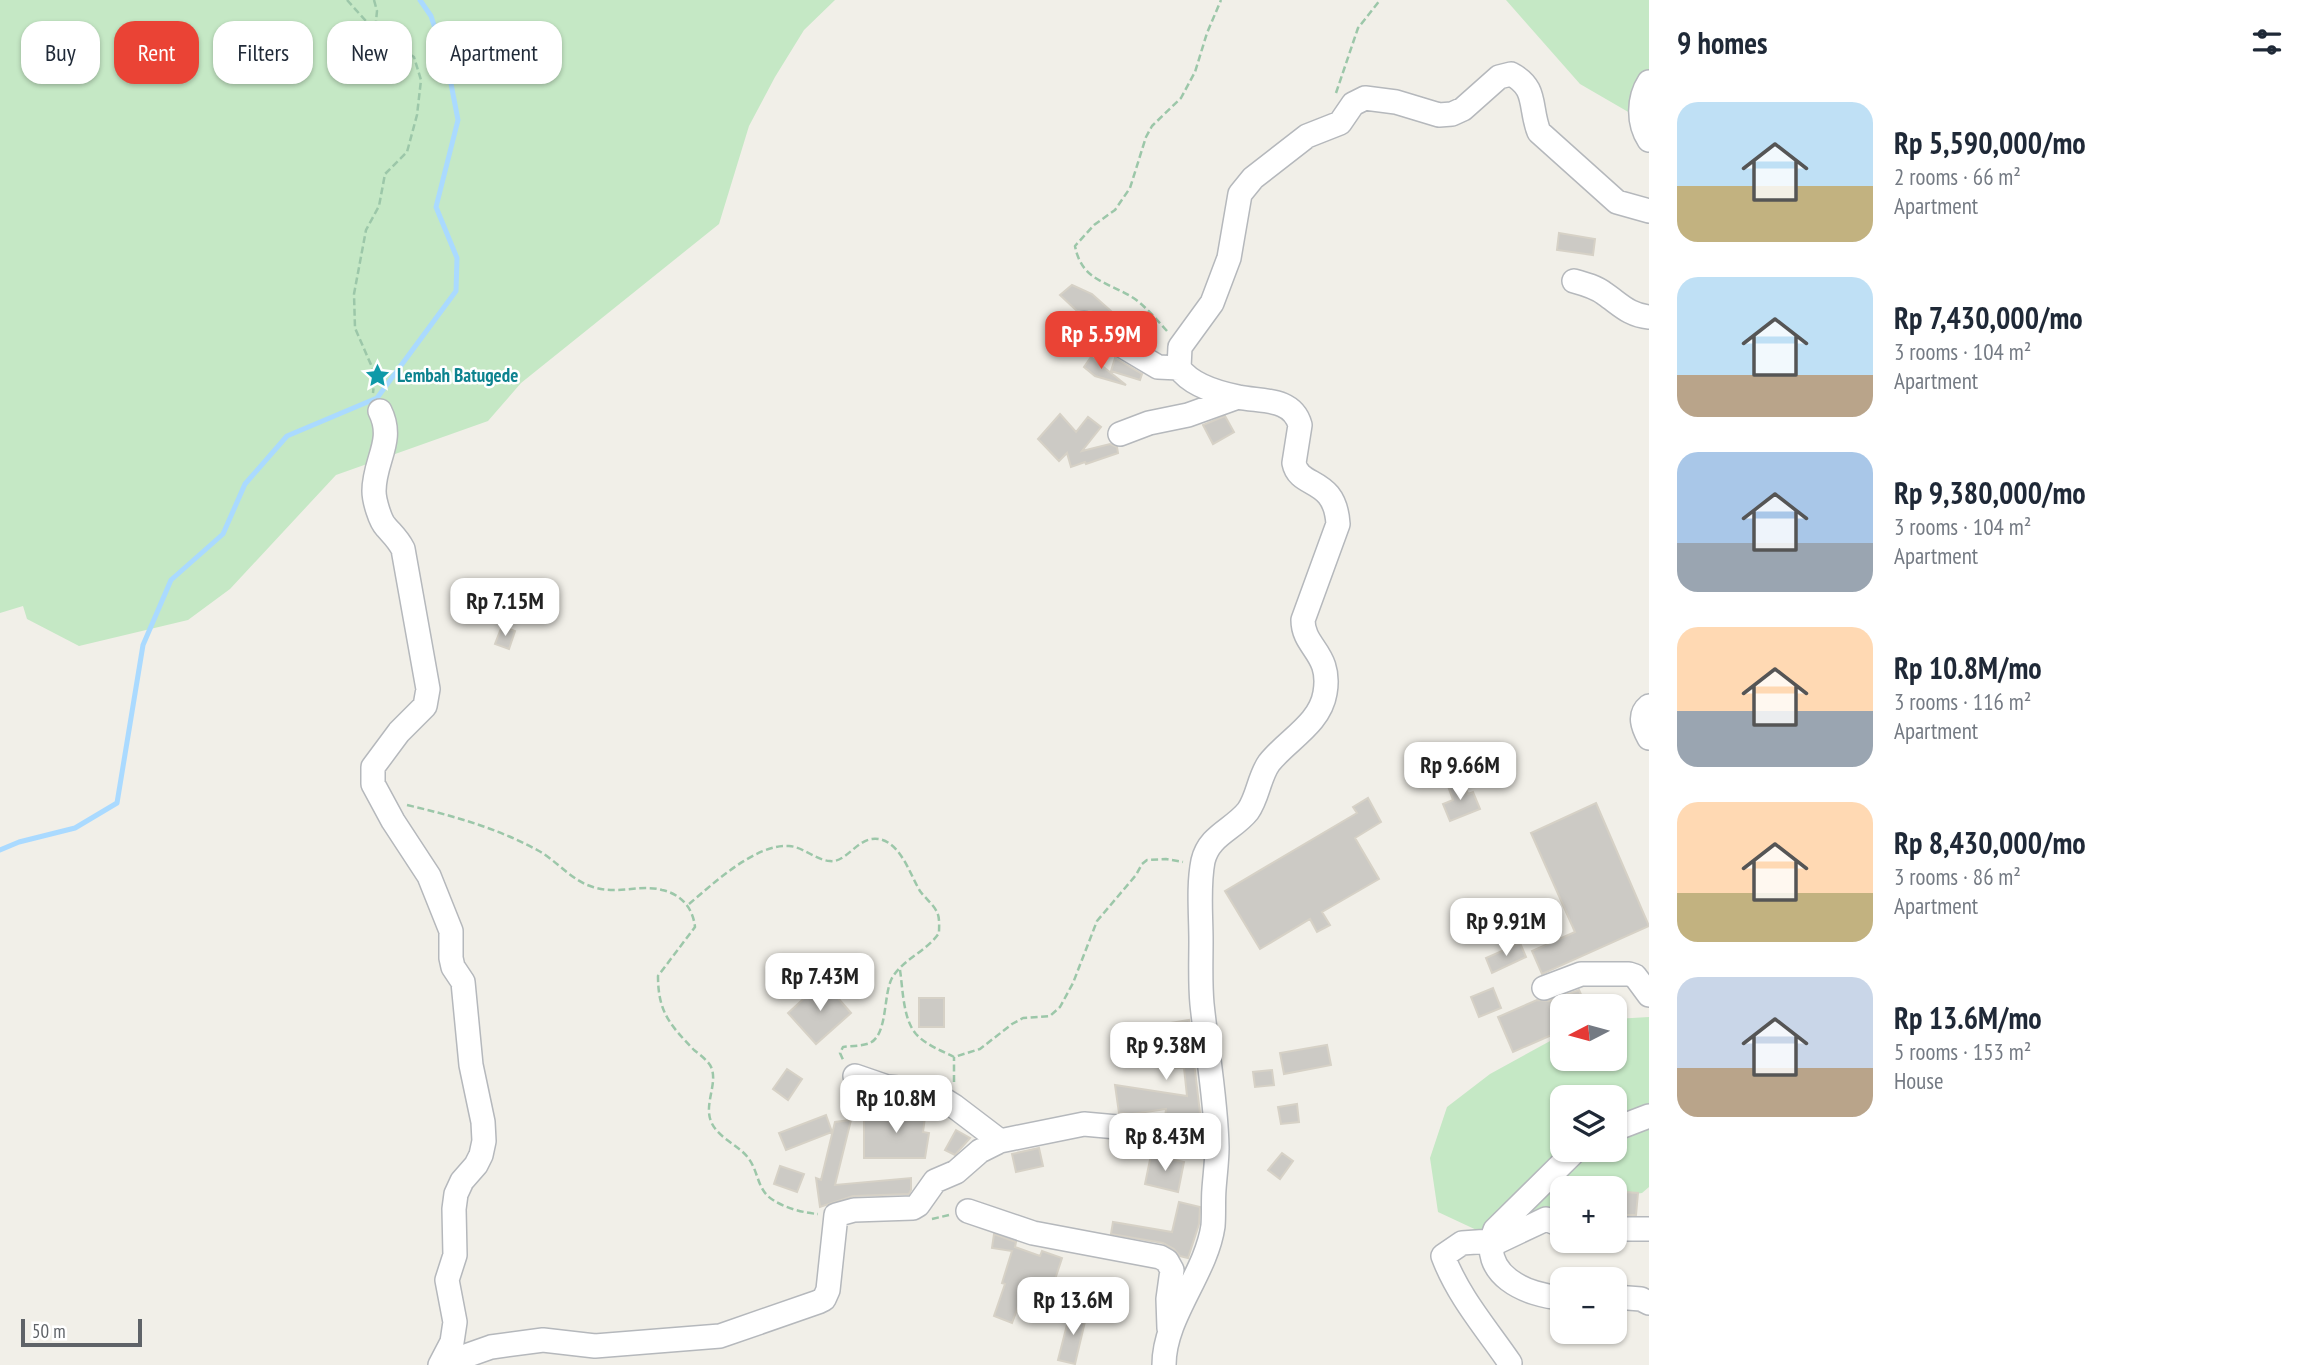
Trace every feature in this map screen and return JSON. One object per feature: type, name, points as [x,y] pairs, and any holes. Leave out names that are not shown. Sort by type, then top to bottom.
[{"type":"street","points":[[1084,323],[1158,368],[1179,358],[1212,303],[1229,258],[1240,194],[1253,178],[1307,136],[1340,123],[1353,104],[1365,98],[1396,102],[1440,115],[1452,114],[1463,109],[1499,77],[1511,74],[1522,80],[1531,90],[1534,119],[1539,132],[1617,202],[1649,211]]},
{"type":"street","points":[[1649,82],[1640,99],[1644,132],[1649,140]]},
{"type":"street","points":[[1574,281],[1607,295],[1635,316],[1649,317]]},
{"type":"street","points":[[1164,1365],[1164,1352],[1169,1335],[1203,1263],[1212,1229],[1217,1149],[1214,1098],[1202,1001],[1201,882],[1208,847],[1217,836],[1249,810],[1268,764],[1317,713],[1324,696],[1324,663],[1305,634],[1303,620],[1338,524],[1332,499],[1323,488],[1303,478],[1295,468],[1300,425],[1290,409],[1279,403],[1238,397],[1191,382],[1179,358]]},
{"type":"street","points":[[1120,434],[1149,423],[1188,415],[1238,397]]},
{"type":"street","points":[[377,402],[386,423],[387,439],[380,457],[373,492],[384,526],[397,537],[403,549],[428,689],[425,706],[399,732],[373,767],[373,784],[429,876],[451,931],[451,958],[453,967],[463,982],[471,1065],[483,1122],[484,1141],[481,1155],[456,1194],[455,1255],[447,1280],[455,1322],[452,1342],[440,1365]]},
{"type":"street","points":[[1649,706],[1642,719],[1649,738]]},
{"type":"street","points":[[1544,988],[1581,974],[1629,974],[1635,975],[1649,995]]},
{"type":"street","points":[[855,1076],[887,1087],[930,1091],[1000,1141]]},
{"type":"street","points":[[1627,1124],[1649,1116]]},
{"type":"street","points":[[440,1365],[491,1347],[543,1340],[596,1346],[720,1336],[818,1302],[824,1299],[828,1290],[836,1214],[854,1210],[913,1208],[935,1181],[956,1172],[980,1151],[1000,1141],[1084,1125],[1161,1131],[1217,1149]]},
{"type":"street","points":[[1550,1296],[1521,1289],[1507,1279],[1496,1264],[1491,1243],[1495,1230],[1564,1162]]},
{"type":"street","points":[[968,1211],[1033,1233],[1101,1244],[1167,1261],[1172,1270],[1168,1299],[1169,1335]]},
{"type":"street","points":[[1510,1363],[1462,1297],[1451,1279],[1443,1256],[1462,1242],[1491,1243],[1546,1219],[1550,1221]]},
{"type":"street","points":[[1627,1229],[1649,1229]]},
{"type":"street","points":[[1627,1298],[1649,1303]]},
{"type":"path","points":[[347,0],[366,21]]},
{"type":"path","points":[[374,0],[376,21]]},
{"type":"path","points":[[1179,358],[1144,306],[1083,269],[1075,246],[1094,225],[1115,210],[1130,188],[1152,126],[1181,97],[1195,72],[1221,0]]},
{"type":"path","points":[[1335,96],[1358,28],[1380,0]]},
{"type":"path","points":[[377,402],[375,374],[355,328],[354,294],[366,230],[379,206],[385,174],[407,152],[417,115],[421,80],[412,56]]},
{"type":"path","points":[[383,801],[466,819],[509,835],[543,853],[581,882],[592,887],[617,892],[663,890],[689,904],[695,927],[664,965],[658,976],[658,989],[667,1020],[711,1066],[713,1078],[708,1114],[716,1130],[750,1159],[760,1186],[773,1200],[807,1213],[836,1214]]},
{"type":"path","points":[[689,904],[730,871],[771,847],[791,846],[830,861],[837,860],[865,841],[884,840],[902,857],[938,916],[939,933],[933,943],[892,978],[884,1002],[883,1021],[878,1037],[869,1043],[843,1048],[840,1053],[845,1065],[855,1076]]},
{"type":"path","points":[[900,969],[908,1021],[915,1033],[954,1057],[968,1054],[980,1049],[1023,1018],[1050,1016],[1060,1007],[1073,983],[1097,921],[1147,860],[1179,860],[1191,865],[1201,882]]},
{"type":"green space","points":[[0,0],[835,0],[804,30],[749,126],[719,224],[521,383],[488,421],[336,475],[230,589],[188,620],[79,646],[27,619],[23,606],[0,613]]},
{"type":"green space","points":[[1506,0],[1649,0],[1649,124],[1580,84]]},
{"type":"green space","points":[[1649,1017],[1649,1187],[1642,1193],[1627,1195],[1627,1176],[1550,1176],[1550,1220],[1483,1233],[1438,1212],[1430,1158],[1447,1107],[1490,1074],[1550,1041],[1550,1071],[1628,1071],[1628,1018]]},
{"type":"building","points":[[1559,233],[1595,239],[1593,255],[1557,250]]},
{"type":"building","points":[[1072,285],[1092,294],[1120,319],[1114,325],[1091,311],[1077,311],[1060,295]]},
{"type":"building","points":[[1091,357],[1126,385],[1095,376],[1084,367]]},
{"type":"building","points":[[1115,358],[1142,374],[1140,380],[1111,371]]},
{"type":"building","points":[[1060,414],[1076,432],[1088,417],[1101,427],[1082,451],[1110,444],[1117,447],[1118,453],[1071,467],[1067,453],[1059,461],[1038,439]]},
{"type":"building","points":[[1225,416],[1234,432],[1213,444],[1203,425]]},
{"type":"building","points":[[502,626],[515,631],[509,649],[495,644]]},
{"type":"building","points":[[1462,781],[1468,794],[1473,792],[1480,809],[1450,821],[1443,804],[1453,800],[1448,786]]},
{"type":"building","points":[[1368,798],[1381,822],[1355,838],[1379,879],[1322,912],[1330,925],[1317,932],[1310,919],[1260,949],[1225,891],[1357,813],[1353,807]]},
{"type":"building","points":[[1596,803],[1649,926],[1542,974],[1532,951],[1575,932],[1531,833]]},
{"type":"building","points":[[1520,943],[1526,957],[1492,973],[1486,958]]},
{"type":"building","points":[[823,981],[851,1013],[816,1044],[788,1013]]},
{"type":"building","points":[[1493,988],[1501,1008],[1479,1017],[1471,997]]},
{"type":"building","points":[[919,998],[944,998],[944,1027],[919,1027]]},
{"type":"building","points":[[1537,1000],[1549,1001],[1550,1036],[1513,1052],[1498,1017]]},
{"type":"building","points":[[1189,1020],[1202,1130],[1191,1126],[1191,1122],[1165,1118],[1166,1109],[1119,1113],[1115,1085],[1187,1096],[1184,1068],[1129,1066],[1130,1053],[1158,1056],[1158,1051],[1175,1052],[1170,1023]]},
{"type":"building","points":[[1327,1045],[1331,1065],[1284,1074],[1280,1053]]},
{"type":"building","points":[[787,1069],[802,1079],[788,1100],[773,1089]]},
{"type":"building","points":[[1272,1070],[1274,1085],[1255,1087],[1253,1072]]},
{"type":"building","points":[[1297,1104],[1299,1122],[1281,1124],[1278,1107]]},
{"type":"building","points":[[905,1107],[926,1110],[923,1132],[929,1133],[925,1158],[864,1158],[864,1116],[904,1112]]},
{"type":"building","points":[[826,1115],[832,1132],[786,1150],[779,1133]]},
{"type":"building","points":[[851,1120],[835,1185],[911,1178],[909,1194],[853,1196],[820,1207],[816,1178],[821,1180],[835,1122]]},
{"type":"building","points":[[956,1130],[970,1138],[955,1155],[945,1150]]},
{"type":"building","points":[[1039,1148],[1043,1166],[1016,1172],[1012,1154]]},
{"type":"building","points":[[1282,1153],[1293,1161],[1280,1179],[1268,1170]]},
{"type":"building","points":[[1151,1155],[1184,1162],[1178,1192],[1145,1184]]},
{"type":"building","points":[[780,1166],[804,1174],[797,1192],[774,1184]]},
{"type":"building","points":[[1627,1192],[1638,1193],[1636,1215],[1627,1215]]},
{"type":"building","points":[[1179,1202],[1200,1207],[1199,1224],[1188,1258],[1180,1256],[1163,1243],[1111,1234],[1113,1222],[1172,1232]]},
{"type":"building","points":[[994,1234],[1016,1242],[1015,1247],[1040,1256],[1042,1251],[1062,1258],[1047,1304],[1022,1296],[1012,1323],[994,1316],[1012,1251],[992,1248]]},
{"type":"building","points":[[1071,1309],[1087,1313],[1075,1364],[1058,1360]]},
{"type":"waterway","points":[[0,850],[19,842],[75,828],[117,803],[143,645],[171,580],[223,534],[245,484],[287,436],[377,398],[456,291],[457,258],[436,207],[458,120],[448,68],[431,16],[420,0]]},
{"type":"place","name":"Lembah Batugede","points":[[377,375]]}]
